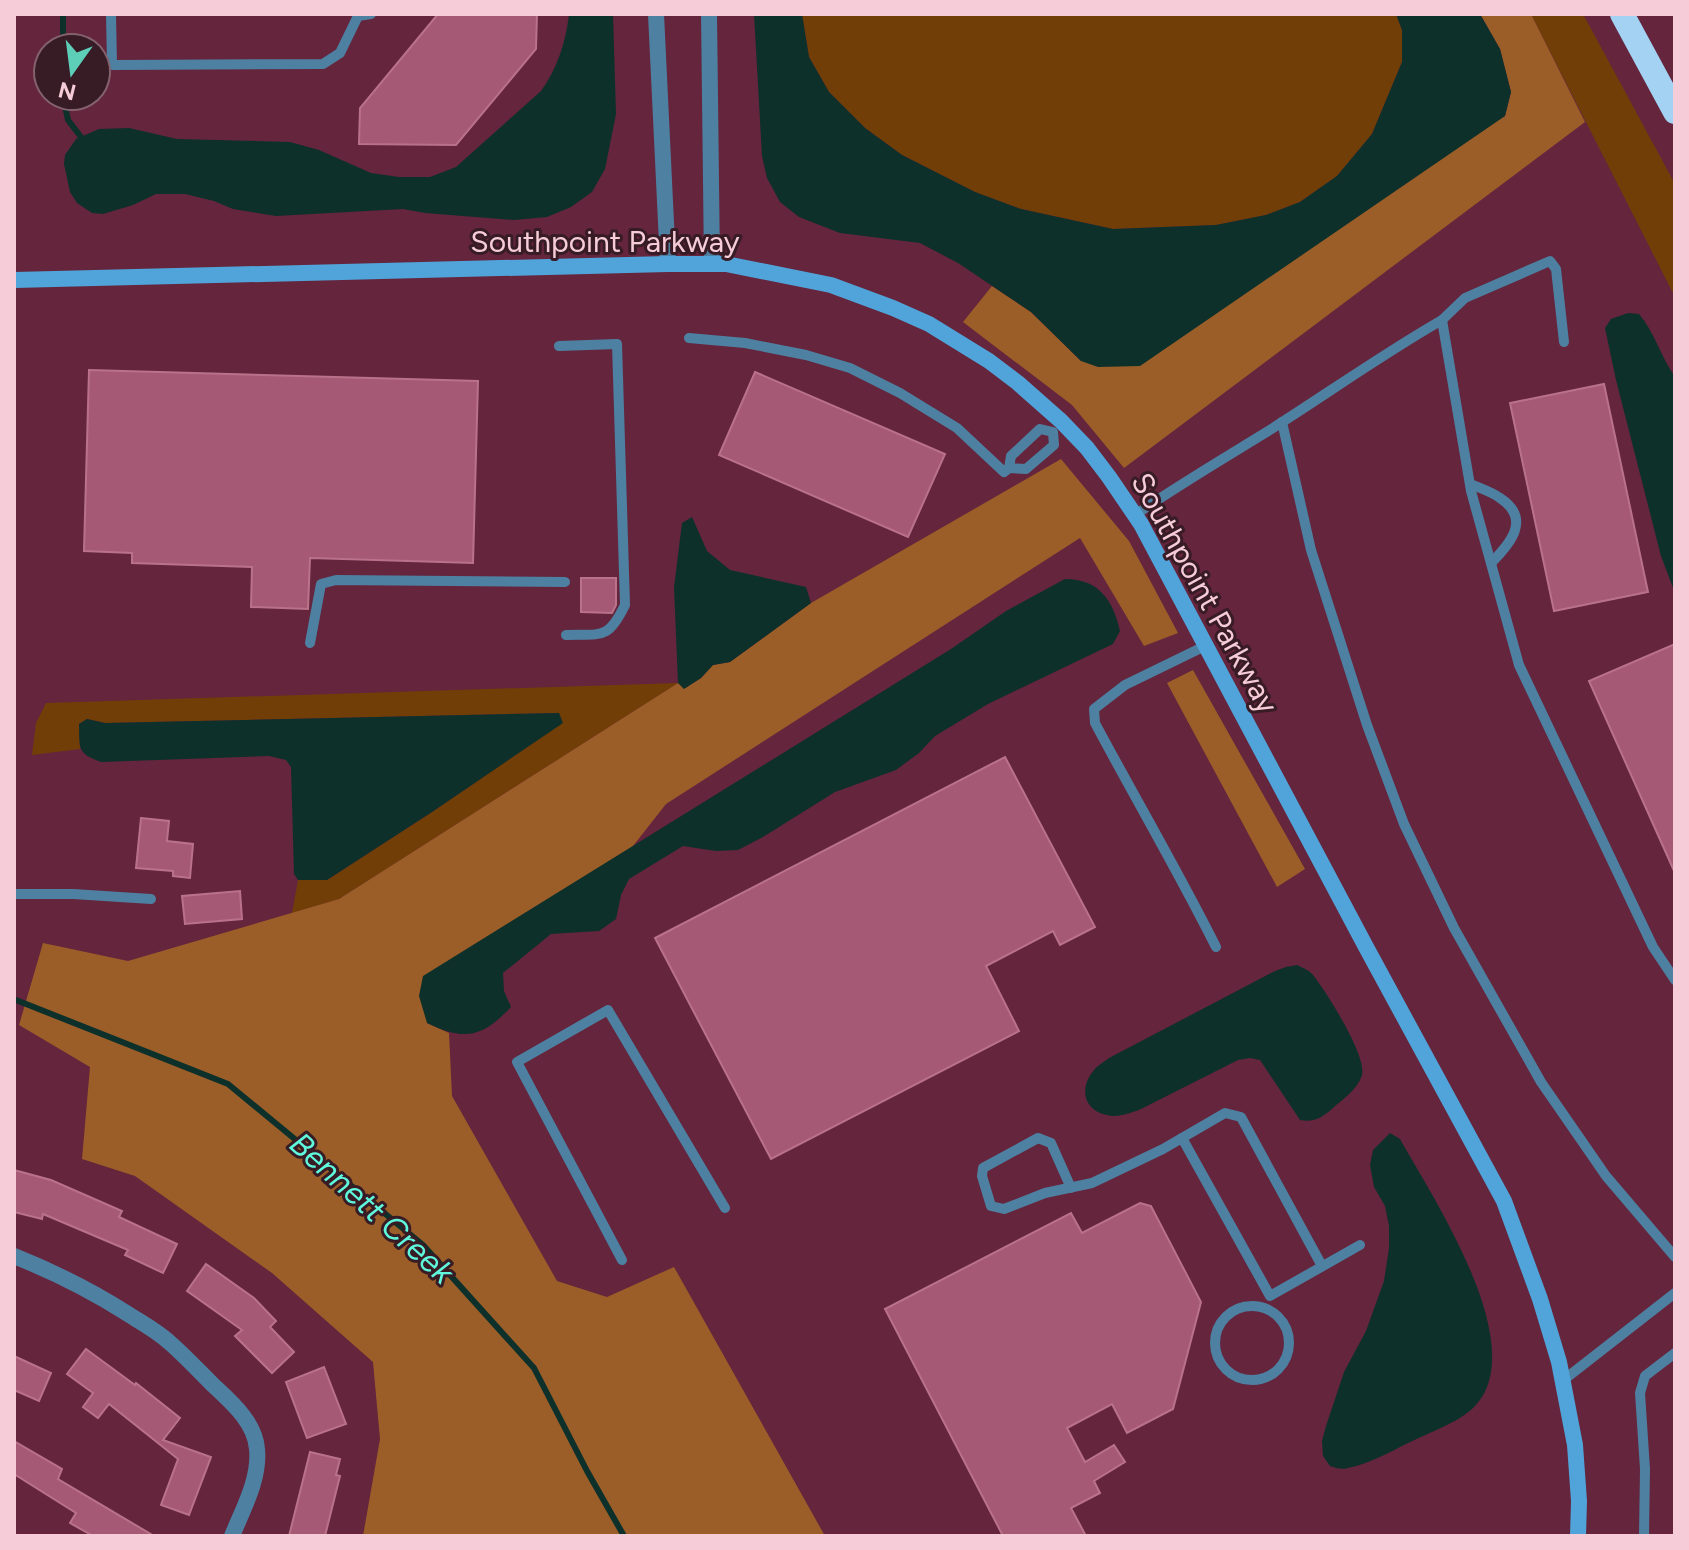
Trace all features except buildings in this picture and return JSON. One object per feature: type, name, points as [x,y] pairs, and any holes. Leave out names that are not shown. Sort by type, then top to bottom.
[{"type":"highway","points":[[1622,14],[1675,112]]},
{"type":"main road","name":"Southpoint Parkway","points":[[14,280],[712,264],[755,269],[831,285],[893,308],[929,324],[1018,383],[1058,428],[1087,448],[1135,515],[1504,1201],[1559,1362],[1575,1445],[1578,1536]]},
{"type":"street","points":[[656,14],[668,264]]},
{"type":"street","points":[[709,14],[712,264]]},
{"type":"street","points":[[14,1256],[104,1299],[169,1341],[234,1405],[256,1440],[256,1472],[232,1536]]},
{"type":"lane","points":[[111,14],[112,65],[323,64],[340,53],[358,16],[371,14]]},
{"type":"lane","points":[[1135,515],[1442,320],[1465,298],[1550,261],[1556,269],[1564,342]]},
{"type":"lane","points":[[1442,320],[1470,484],[1519,665],[1653,947],[1675,980]]},
{"type":"lane","points":[[689,338],[745,343],[806,355],[850,368],[900,393],[957,428],[1004,472],[1009,468],[1011,456],[1040,429],[1058,428],[1054,445],[1026,469],[1009,468]]},
{"type":"lane","points":[[559,346],[617,344],[625,605],[616,624],[602,634],[566,635]]},
{"type":"lane","points":[[1282,422],[1311,550],[1367,725],[1404,824],[1454,928],[1541,1082],[1606,1176],[1675,1257]]},
{"type":"lane","points":[[1470,484],[1498,496],[1508,504],[1517,524],[1508,547],[1491,563]]},
{"type":"lane","points":[[310,643],[321,584],[336,580],[565,582]]},
{"type":"lane","points":[[1205,646],[1125,685],[1094,709],[1095,723],[1182,878],[1216,947]]},
{"type":"lane","points":[[14,894],[151,899]]},
{"type":"lane","points":[[622,1260],[517,1062],[608,1010],[725,1208]]},
{"type":"lane","points":[[1071,1188],[1051,1143],[1038,1138],[983,1168],[982,1176],[991,1206],[1004,1209],[1045,1193],[1071,1188],[1092,1183],[1163,1149],[1225,1113],[1241,1117],[1322,1266]]},
{"type":"lane","points":[[1182,1138],[1270,1296]]},
{"type":"lane","points":[[1266,1308],[1270,1296],[1360,1245]]},
{"type":"lane","points":[[1561,1382],[1675,1293]]},
{"type":"lane","points":[[1241,1307],[1266,1308],[1284,1324],[1289,1347],[1285,1359],[1269,1376],[1258,1380],[1234,1376],[1217,1358],[1216,1333],[1221,1322],[1241,1307]]},
{"type":"lane","points":[[1644,1536],[1645,1469],[1640,1393],[1645,1376],[1675,1353]]},
{"type":"shaded area","points":[[569,14],[613,14],[616,114],[605,169],[592,192],[571,207],[547,217],[514,220],[403,209],[276,216],[233,209],[185,194],[156,194],[103,214],[92,213],[77,203],[70,192],[65,155],[76,139],[99,129],[129,128],[177,139],[290,142],[319,150],[371,173],[430,177],[456,167],[541,91],[560,55]]},
{"type":"shaded area","points":[[754,14],[802,14],[809,57],[829,92],[865,128],[902,155],[975,192],[1021,209],[1113,229],[1216,225],[1266,215],[1300,202],[1337,176],[1372,134],[1402,62],[1402,30],[1396,14],[1480,14],[1500,49],[1511,92],[1505,116],[1140,366],[1098,367],[1081,361],[1031,312],[958,263],[920,243],[840,233],[799,217],[780,202],[767,178],[762,156]]},
{"type":"shaded area","points":[[802,14],[1396,14],[1402,30],[1402,62],[1372,134],[1337,176],[1300,202],[1266,215],[1216,225],[1113,229],[1021,209],[975,192],[902,155],[865,128],[829,92],[809,57]]},
{"type":"shaded area","points":[[1480,14],[1531,14],[1585,122],[1124,468],[1072,405],[963,322],[992,286],[1031,312],[1081,361],[1505,116],[1511,92],[1500,49]]},
{"type":"shaded area","points":[[1531,14],[1583,14],[1675,184],[1675,297]]},
{"type":"shaded area","points":[[1628,313],[1639,314],[1645,321],[1675,377],[1675,593],[1661,556],[1605,328],[1611,319]]},
{"type":"shaded area","points":[[1061,459],[1129,541],[1178,633],[1144,646],[1080,538],[666,804],[633,846],[427,1023],[449,1033],[452,1096],[557,1281],[607,1297],[674,1267],[825,1536],[363,1536],[380,1439],[373,1362],[272,1273],[135,1176],[82,1159],[90,1067],[19,1025],[43,943],[128,961],[339,899],[678,683],[685,688],[701,678],[713,665],[730,662],[811,603]]},
{"type":"shaded area","points":[[692,517],[707,551],[730,570],[806,587],[811,603],[730,662],[713,665],[684,689],[678,683],[674,587],[682,523]]},
{"type":"shaded area","points":[[1065,579],[1087,583],[1103,593],[1120,631],[1113,644],[988,704],[935,736],[896,770],[835,792],[738,850],[716,851],[683,846],[629,879],[621,895],[616,919],[599,931],[551,934],[503,973],[504,991],[511,1007],[491,1025],[462,1034],[427,1023],[419,996],[423,976],[951,649],[1006,611]]},
{"type":"shaded area","points":[[1193,670],[1305,869],[1277,887],[1167,683]]},
{"type":"shaded area","points":[[678,683],[339,899],[292,913],[298,880],[327,880],[562,723],[559,713],[105,723],[87,719],[79,724],[80,749],[32,755],[36,723],[46,703]]},
{"type":"shaded area","points":[[559,713],[563,723],[327,880],[298,880],[294,874],[291,767],[286,760],[269,756],[101,762],[83,752],[79,739],[79,724],[87,719],[105,723]]},
{"type":"shaded area","points":[[1297,965],[1311,973],[1327,995],[1352,1039],[1362,1066],[1357,1085],[1326,1114],[1314,1120],[1300,1120],[1260,1060],[1250,1058],[1238,1060],[1127,1114],[1107,1115],[1088,1103],[1085,1091],[1089,1077],[1109,1058],[1275,971]]},
{"type":"shaded area","points":[[1390,1133],[1400,1139],[1451,1229],[1468,1266],[1491,1338],[1491,1370],[1482,1397],[1463,1416],[1376,1459],[1346,1469],[1330,1466],[1323,1456],[1322,1441],[1344,1372],[1366,1331],[1384,1281],[1389,1226],[1385,1206],[1374,1187],[1370,1165],[1373,1150]]},
{"type":"waterway","points":[[63,14],[63,32]]},
{"type":"waterway","points":[[66,112],[68,120],[81,137]]},
{"type":"waterway","name":"Bennett Creek","points":[[16,1000],[228,1084],[423,1245],[534,1368],[624,1536]]}]
